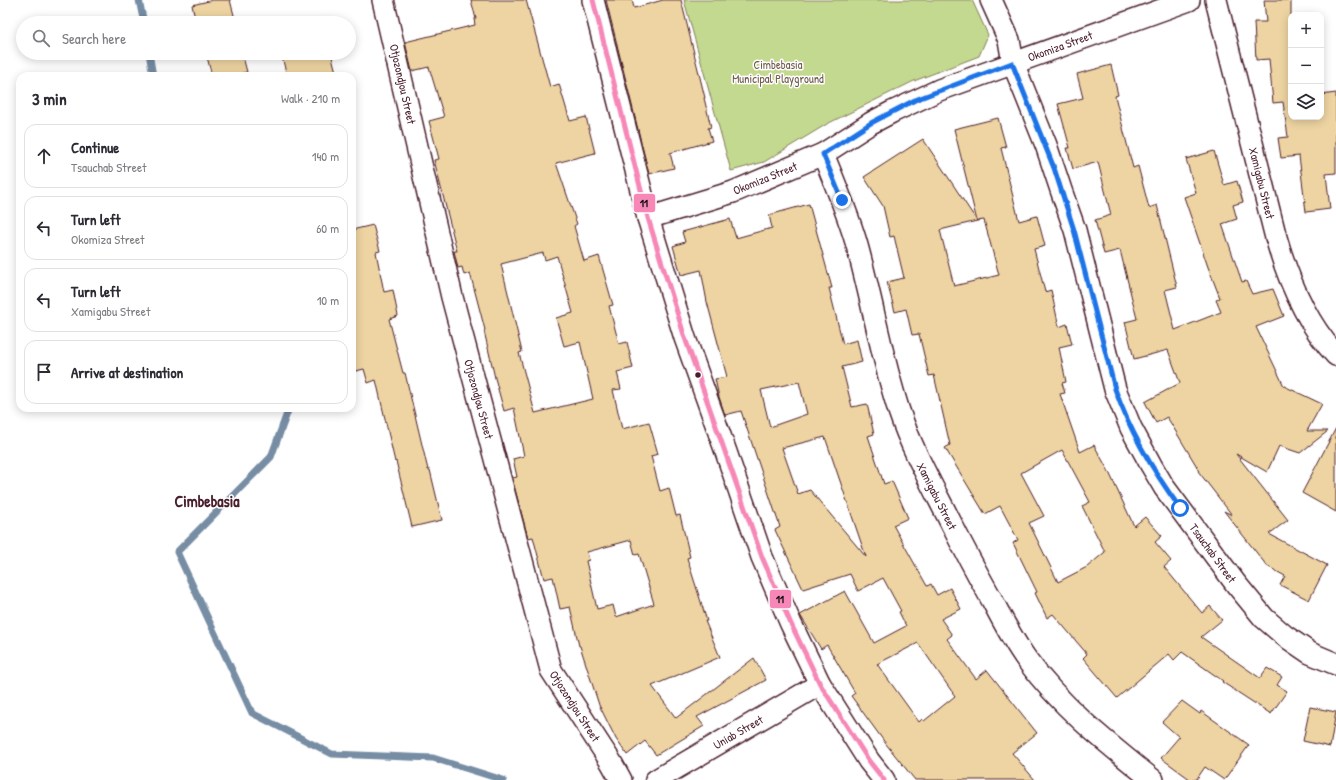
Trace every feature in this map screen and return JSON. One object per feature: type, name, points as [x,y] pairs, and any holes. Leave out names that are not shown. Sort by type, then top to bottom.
[{"type":"street","name":"Otjozondjou Street","points":[[383,0],[452,297],[551,670],[612,762],[621,780]]},
{"type":"street","points":[[593,0],[648,218],[685,338],[762,557],[791,624],[820,684],[869,761],[884,780]]},
{"type":"street","name":"Tsauchab Street","points":[[991,0],[1009,40],[1012,63],[1052,162],[1074,230],[1115,389],[1130,428],[1150,465],[1168,492],[1236,584],[1264,618],[1285,636],[1310,653],[1336,664]]},
{"type":"street","name":"Okomiza Street","points":[[648,218],[733,192],[823,154],[871,123],[915,100],[1012,63],[1189,0]]},
{"type":"street","name":"Xamigabu Street","points":[[1216,0],[1283,263],[1296,293],[1316,329],[1336,355]]},
{"type":"street","name":"Xamigabu Street","points":[[823,154],[842,200],[855,238],[887,371],[899,412],[914,451],[964,548],[1011,636],[1042,680],[1072,713],[1093,733],[1153,780]]},
{"type":"street","name":"Uniab Street","points":[[656,780],[820,684]]},
{"type":"green space","name":"Cimbebasia Municipal Playground","points":[[684,0],[972,0],[988,35],[979,56],[914,81],[827,124],[764,162],[731,171]]},
{"type":"building","points":[[213,0],[230,0],[234,16],[194,16],[192,5]]},
{"type":"building","points":[[471,0],[526,0],[550,87],[559,84],[570,121],[586,117],[595,153],[556,163],[577,224],[574,226],[584,261],[599,256],[613,305],[609,306],[619,344],[627,342],[633,368],[617,372],[621,389],[613,390],[622,429],[649,422],[658,454],[651,456],[660,491],[669,488],[676,516],[680,515],[690,557],[687,558],[707,621],[705,621],[720,657],[652,686],[676,718],[754,658],[766,680],[697,717],[704,726],[656,755],[645,741],[627,755],[616,739],[599,705],[579,646],[570,607],[560,609],[553,577],[544,579],[533,537],[528,538],[512,478],[517,477],[513,459],[524,456],[514,408],[504,411],[470,273],[464,275],[462,267],[458,268],[454,251],[457,251],[434,160],[439,159],[429,121],[444,117],[429,67],[412,71],[405,42],[475,25],[474,19],[476,19]],"holes":[[[543,253],[545,260],[557,256],[573,313],[556,318],[564,346],[580,342],[593,399],[535,413],[519,353],[522,352],[501,264]],[[631,540],[635,555],[639,554],[654,604],[616,617],[613,605],[597,609],[586,561],[589,560],[587,552]]]},
{"type":"building","points":[[606,0],[632,0],[634,8],[663,0],[681,0],[705,98],[711,127],[708,128],[712,141],[670,153],[674,168],[649,174]]},
{"type":"building","points":[[1264,0],[1291,0],[1291,12],[1288,12],[1288,120],[1324,120],[1324,95],[1336,93],[1336,173],[1326,174],[1330,209],[1306,212],[1299,156],[1281,158],[1278,138],[1288,137],[1283,102],[1273,103],[1269,59],[1256,60],[1254,22],[1266,22]]},
{"type":"building","points":[[208,60],[244,60],[247,72],[211,72]]},
{"type":"building","points":[[283,60],[333,60],[336,72],[286,72]]},
{"type":"building","points":[[1111,65],[1118,95],[1115,96],[1133,168],[1138,166],[1149,208],[1157,205],[1177,287],[1165,290],[1175,330],[1221,312],[1216,300],[1220,298],[1184,197],[1196,193],[1186,159],[1214,151],[1224,185],[1237,181],[1243,202],[1233,205],[1237,219],[1222,224],[1242,282],[1246,281],[1252,294],[1273,289],[1284,316],[1256,327],[1284,386],[1322,404],[1307,431],[1328,431],[1300,453],[1279,446],[1267,472],[1236,454],[1288,520],[1269,534],[1327,565],[1309,600],[1280,585],[1285,576],[1267,566],[1224,511],[1232,515],[1198,471],[1199,470],[1167,417],[1156,423],[1145,402],[1180,383],[1168,350],[1134,359],[1125,322],[1137,319],[1120,250],[1104,254],[1095,220],[1111,215],[1098,162],[1073,169],[1067,148],[1070,148],[1058,104],[1083,98],[1077,74]]},
{"type":"building","points":[[998,118],[1006,147],[1001,148],[1019,221],[1037,216],[1045,246],[1034,249],[1045,292],[1051,290],[1059,327],[1067,324],[1072,344],[1059,347],[1066,382],[1062,383],[1065,393],[1060,394],[1080,452],[1094,445],[1108,470],[1134,526],[1145,517],[1162,536],[1155,542],[1171,561],[1164,567],[1202,613],[1210,606],[1222,620],[1201,637],[1260,678],[1267,668],[1282,677],[1277,685],[1287,691],[1271,714],[1222,682],[1223,681],[1182,652],[1174,660],[1169,654],[1117,698],[1083,658],[1087,654],[1053,614],[1047,618],[1035,593],[1037,592],[1013,543],[1018,540],[1000,506],[985,514],[945,448],[950,445],[934,375],[929,376],[919,334],[912,335],[906,309],[895,312],[887,282],[904,278],[894,236],[890,237],[883,206],[864,177],[923,139],[977,221],[954,129]],"holes":[[[984,220],[999,275],[954,286],[940,230]],[[1062,450],[1090,502],[1082,506],[1105,552],[1087,567],[1058,582],[1029,523],[1044,516],[1021,473]]]},
{"type":"building","points":[[809,204],[832,288],[829,288],[843,344],[857,340],[862,362],[842,367],[852,407],[867,404],[874,434],[868,436],[884,484],[892,481],[908,518],[893,525],[927,586],[931,584],[937,595],[950,588],[961,609],[941,619],[952,635],[947,639],[976,679],[987,670],[1037,733],[1012,753],[1035,780],[915,780],[886,744],[851,696],[855,693],[827,645],[821,649],[800,615],[845,591],[874,643],[906,626],[899,612],[901,611],[883,578],[858,591],[850,574],[803,589],[775,530],[780,527],[741,411],[725,415],[719,397],[715,379],[727,377],[707,302],[701,270],[681,275],[673,246],[685,242],[682,232],[730,219],[736,238],[772,228],[769,215]],"holes":[[[799,382],[807,414],[770,427],[761,390]],[[825,437],[866,557],[810,490],[798,494],[782,448]],[[918,643],[955,696],[924,721],[922,719],[919,722],[877,664]]]},
{"type":"building","points":[[373,225],[380,251],[376,252],[384,292],[393,290],[398,316],[389,319],[403,373],[405,373],[428,470],[430,470],[442,520],[412,527],[376,380],[368,383],[364,369],[356,371],[356,229]]},
{"type":"building","points":[[1336,428],[1336,512],[1302,493]]},
{"type":"building","points":[[1182,701],[1200,714],[1201,711],[1249,745],[1224,780],[1205,767],[1196,780],[1191,780],[1161,758],[1179,737],[1162,722]]},
{"type":"building","points":[[1310,707],[1336,712],[1330,747],[1303,741]]},
{"type":"waterway","points":[[139,0],[142,16]]},
{"type":"waterway","points":[[150,60],[152,72]]},
{"type":"waterway","points":[[288,412],[271,457],[177,552],[252,713],[332,754],[433,758],[503,780]]},
{"type":"transit line","name":"11","points":[[593,0],[648,218],[685,338],[762,557],[791,624],[820,684],[869,761],[884,780]]},
{"type":"district","name":"Cimbebasia","points":[[207,501]]},
{"type":"route","points":[[842,200],[823,154],[871,123],[915,100],[1012,63],[1046,145],[1074,230],[1121,407],[1130,428],[1150,465],[1180,508]]}]
